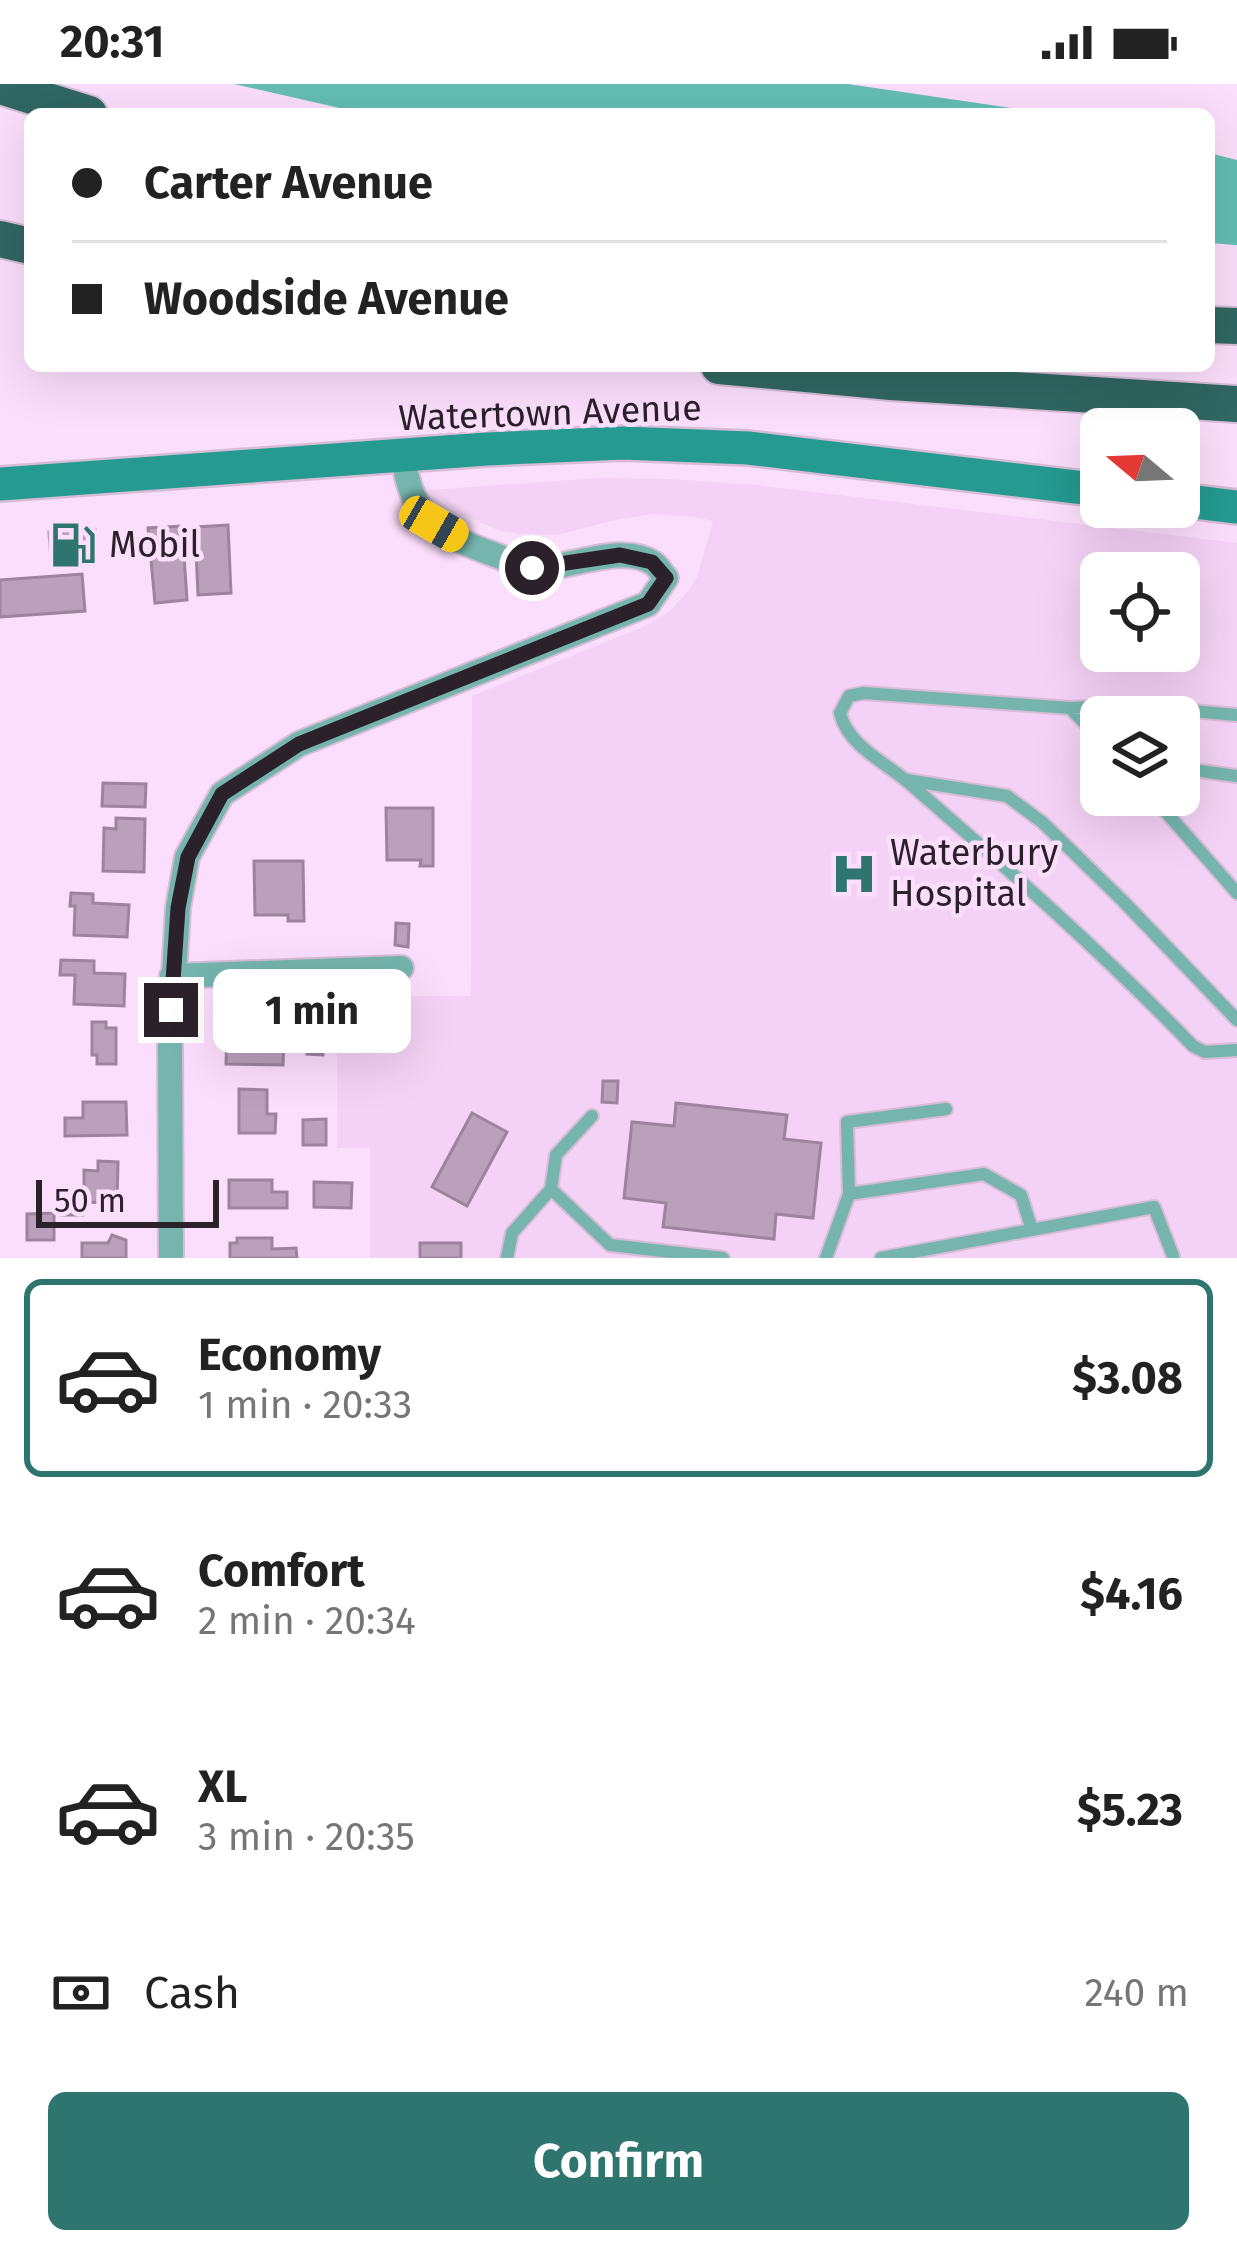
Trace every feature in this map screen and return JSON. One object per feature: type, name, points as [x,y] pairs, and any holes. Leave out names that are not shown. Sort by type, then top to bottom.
[{"type":"highway","points":[[0,88],[69,108]]},
{"type":"highway","points":[[784,372],[1237,401]]},
{"type":"main road","name":"Watertown Avenue","points":[[0,484],[556,446],[684,444],[819,455],[1080,487]]},
{"type":"main road","points":[[1200,503],[1237,507]]},
{"type":"street","points":[[171,1258],[170,1043],[178,908],[188,857],[222,794],[299,744],[648,604],[666,578],[652,562],[620,555],[532,568],[471,546],[419,510],[411,495],[404,455]]},
{"type":"street","points":[[172,976],[401,968]]},
{"type":"lane","points":[[1237,715],[864,693],[850,696],[840,713],[854,741],[1039,895],[1193,1046],[1205,1052],[1237,1050]]},
{"type":"lane","points":[[1070,708],[1080,718]]},
{"type":"lane","points":[[1200,771],[1237,776]]},
{"type":"lane","points":[[906,780],[1007,796],[1107,886],[1237,1020]]},
{"type":"lane","points":[[1169,816],[1237,893]]},
{"type":"lane","points":[[826,1258],[849,1194],[847,1122],[946,1109]]},
{"type":"lane","points":[[506,1258],[512,1233],[551,1189],[556,1155],[592,1116]]},
{"type":"lane","points":[[849,1194],[984,1174],[1021,1195],[1032,1230]]},
{"type":"lane","points":[[551,1189],[610,1245],[723,1258]]},
{"type":"lane","points":[[881,1258],[1154,1207],[1173,1256]]},
{"type":"shaded area","points":[[234,84],[848,84],[1010,108],[340,108]]},
{"type":"shaded area","points":[[1215,154],[1237,160],[1237,245],[1215,243]]},
{"type":"shaded area","name":"Waterbury Hospital","points":[[600,478],[670,479],[756,485],[1080,524],[1080,528],[1237,543],[1237,1258],[370,1258],[370,1148],[337,1148],[337,996],[471,996],[472,696],[645,626],[670,611],[697,577],[713,521],[652,514],[557,535],[518,534],[461,514],[429,490]]},
{"type":"building","points":[[228,525],[231,593],[198,595],[195,527]]},
{"type":"building","points":[[182,526],[187,600],[155,603],[148,528]]},
{"type":"building","name":"Mobil","points":[[95,530],[97,558],[51,561],[49,532]]},
{"type":"building","points":[[82,574],[85,611],[0,617],[0,580]]},
{"type":"building","points":[[103,783],[146,784],[145,807],[102,806]]},
{"type":"building","points":[[386,808],[433,808],[433,866],[420,866],[421,860],[387,860]]},
{"type":"building","points":[[116,818],[145,819],[144,872],[103,871],[104,828],[116,829]]},
{"type":"building","points":[[254,861],[303,861],[304,921],[288,921],[288,915],[255,915]]},
{"type":"building","points":[[71,893],[93,894],[93,903],[129,905],[127,937],[74,935]]},
{"type":"building","points":[[396,923],[409,924],[408,947],[395,945]]},
{"type":"building","points":[[61,960],[94,961],[94,973],[125,974],[124,1006],[74,1004],[75,975],[60,975]]},
{"type":"building","points":[[92,1022],[116,1028],[116,1064],[97,1064],[97,1055],[92,1055]]},
{"type":"building","points":[[227,1029],[276,1029],[276,1039],[284,1039],[283,1065],[226,1064]]},
{"type":"building","points":[[308,1034],[323,1035],[323,1055],[307,1054]]},
{"type":"building","points":[[603,1081],[618,1081],[617,1103],[602,1102]]},
{"type":"building","points":[[239,1089],[267,1090],[267,1114],[276,1114],[275,1133],[239,1133]]},
{"type":"building","points":[[83,1102],[126,1102],[127,1135],[65,1136],[65,1118],[83,1118]]},
{"type":"building","points":[[676,1103],[787,1115],[784,1139],[821,1143],[813,1218],[776,1214],[774,1239],[663,1227],[666,1203],[624,1198],[632,1122],[674,1126]]},
{"type":"building","points":[[472,1113],[507,1132],[467,1206],[432,1187]]},
{"type":"building","points":[[326,1119],[326,1145],[303,1145],[303,1120]]},
{"type":"building","points":[[98,1161],[118,1162],[117,1203],[84,1202],[84,1170],[98,1171]]},
{"type":"building","points":[[229,1180],[272,1180],[272,1192],[287,1192],[287,1208],[229,1208]]},
{"type":"building","points":[[314,1182],[352,1183],[351,1208],[314,1207]]},
{"type":"building","points":[[59,1201],[84,1201],[83,1215],[61,1215]]},
{"type":"building","points":[[54,1213],[54,1240],[27,1240],[27,1214]]},
{"type":"building","points":[[112,1235],[126,1240],[126,1258],[82,1258],[82,1243],[108,1243]]},
{"type":"building","points":[[237,1238],[272,1238],[272,1249],[296,1248],[297,1258],[230,1258],[230,1243],[237,1243]]},
{"type":"building","points":[[420,1243],[461,1243],[461,1258],[420,1258]]},
{"type":"place","name":"Mobil","points":[[73,545]]},
{"type":"place","name":"Waterbury Hospital","points":[[854,874]]},
{"type":"route","points":[[171,1010],[178,908],[188,857],[222,794],[299,744],[648,604],[666,578],[652,562],[620,555],[532,568]]}]
